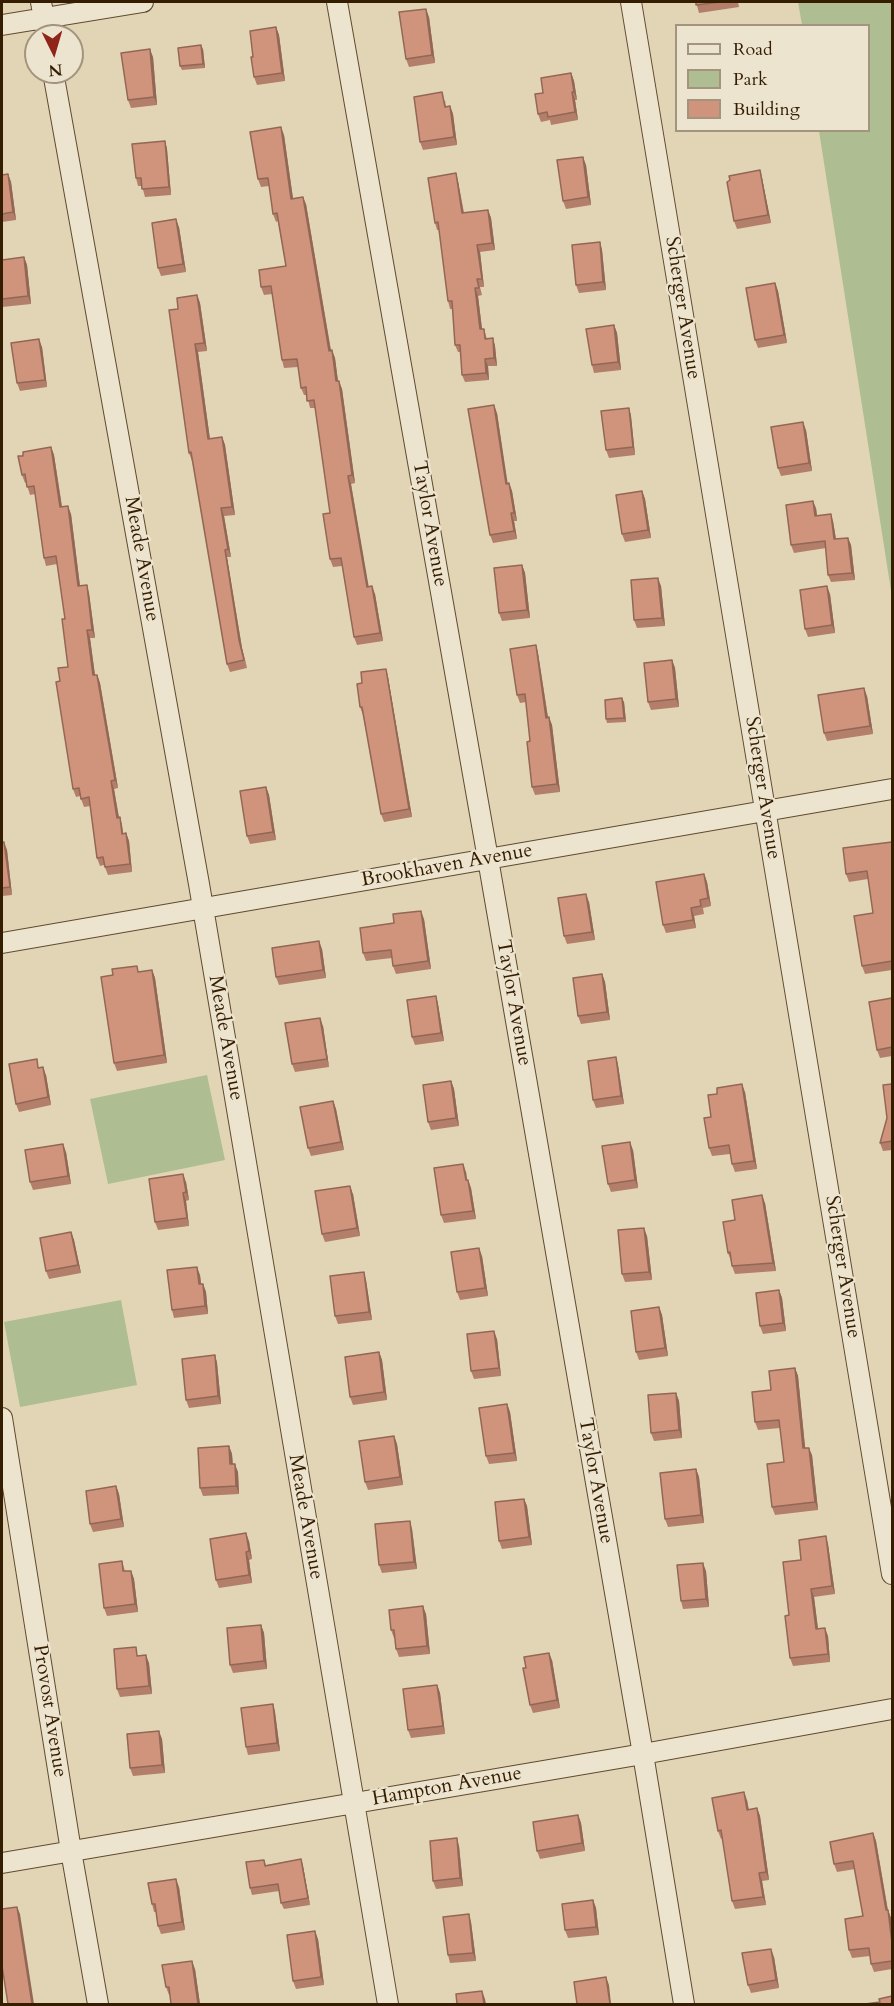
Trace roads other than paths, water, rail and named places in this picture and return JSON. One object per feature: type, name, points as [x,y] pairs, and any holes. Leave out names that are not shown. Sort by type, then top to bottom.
[{"type":"street","points":[[2,25],[143,2]]},
{"type":"street","name":"Taylor Avenue","points":[[337,2],[488,859],[684,2004]]},
{"type":"street","name":"Scherger Avenue","points":[[631,2],[892,1574]]},
{"type":"street","name":"Meade Avenue","points":[[55,84],[203,908],[388,2004]]},
{"type":"street","name":"Brookhaven Avenue","points":[[2,943],[892,789]]},
{"type":"street","name":"Provost Avenue","points":[[2,1418],[71,1851],[98,2004]]},
{"type":"street","name":"Hampton Avenue","points":[[2,1863],[643,1754],[892,1709]]}]
